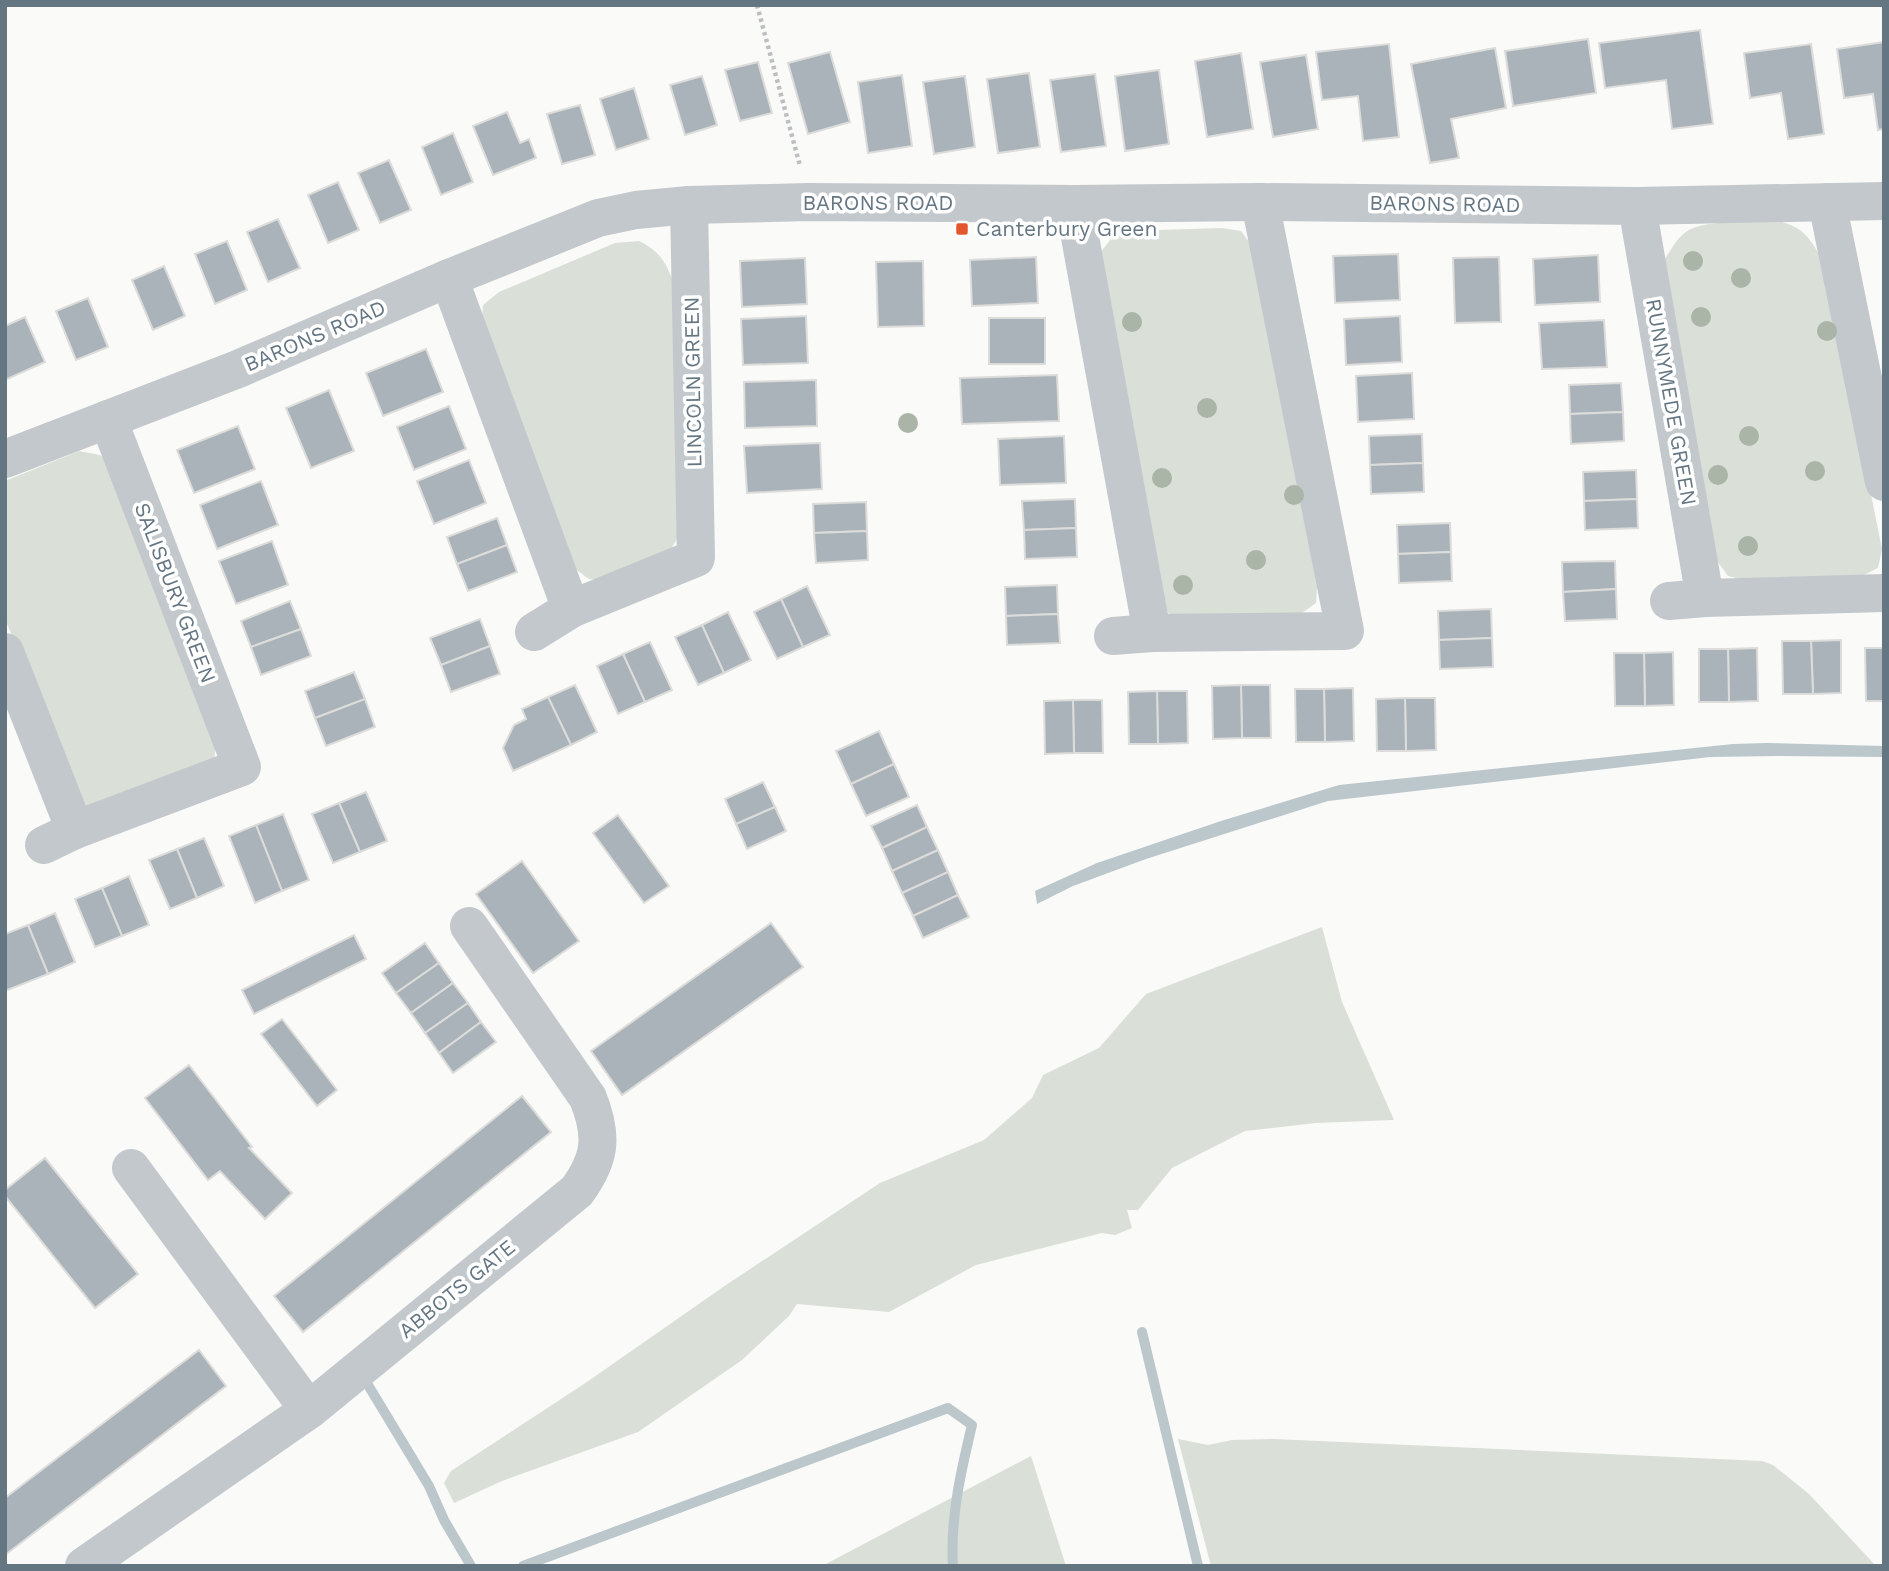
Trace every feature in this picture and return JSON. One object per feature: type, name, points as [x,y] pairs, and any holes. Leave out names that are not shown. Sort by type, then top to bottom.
[{"type":"street","name":"BARONS ROAD","points":[[5,459],[237,369],[449,278],[598,218],[636,210],[689,205],[809,202],[1260,202],[1637,206],[1884,201]]},
{"type":"street","points":[[1113,636],[1361,630],[1260,202]]},
{"type":"street","points":[[1827,202],[1884,482]]},
{"type":"street","points":[[1074,204],[1152,634]]},
{"type":"street","name":"LINCOLN GREEN","points":[[534,632],[571,610],[711,553],[689,205]]},
{"type":"street","name":"RUNNYMEDE GREEN","points":[[1637,206],[1687,599],[1884,593]]},
{"type":"street","points":[[449,278],[571,610]]},
{"type":"street","name":"SALISBURY GREEN","points":[[5,652],[60,838],[258,762],[108,419]]},
{"type":"street","name":"ABBOTS GATE","points":[[84,1566],[309,1410],[577,1191],[593,1167],[598,1134],[588,1098],[469,926]]},
{"type":"street","points":[[131,1168],[309,1410]]},
{"type":"path","points":[[757,5],[809,202]]},
{"type":"shaded area","points":[[1777,221],[1800,230],[1824,262],[1882,549],[1878,568],[1860,577],[1748,581],[1728,576],[1717,561],[1665,259],[1682,236],[1697,227],[1719,223]]},
{"type":"shaded area","points":[[1222,228],[1241,231],[1254,249],[1317,587],[1316,603],[1299,615],[1182,620],[1168,613],[1162,600],[1101,252],[1113,236],[1126,231]]},
{"type":"shaded area","points":[[639,241],[663,260],[676,288],[679,536],[671,549],[606,581],[589,579],[574,568],[482,321],[483,305],[499,292],[615,243]]},
{"type":"shaded area","points":[[79,451],[100,455],[112,465],[216,739],[214,765],[89,812],[73,799],[5,618],[5,481]]},
{"type":"shaded area","points":[[1733,744],[1884,746],[1884,757],[1710,757],[1328,801],[1146,859],[1073,886],[1037,904],[1035,891],[1097,863],[1339,785]]},
{"type":"shaded area","points":[[1322,927],[1342,1002],[1394,1120],[1316,1123],[1245,1131],[1172,1168],[1138,1210],[1127,1210],[1132,1228],[1115,1235],[1102,1233],[976,1265],[889,1312],[797,1304],[789,1316],[742,1360],[638,1432],[502,1481],[454,1503],[444,1483],[451,1471],[880,1183],[984,1140],[1032,1098],[1043,1075],[1099,1048],[1146,994]]},
{"type":"shaded area","points":[[1178,1439],[1208,1445],[1232,1440],[1274,1439],[1762,1461],[1773,1465],[1809,1494],[1876,1566],[1211,1566]]},
{"type":"shaded area","points":[[1031,1456],[1066,1566],[822,1566]]},
{"type":"building","points":[[1700,30],[1713,124],[1672,129],[1666,80],[1605,88],[1599,43]]},
{"type":"building","points":[[1588,39],[1596,93],[1513,106],[1505,51]]},
{"type":"building","points":[[1884,42],[1884,129],[1878,130],[1873,94],[1844,98],[1837,49]]},
{"type":"building","points":[[1389,44],[1399,137],[1363,141],[1358,96],[1322,100],[1316,52]]},
{"type":"building","points":[[1811,44],[1824,134],[1788,139],[1781,93],[1750,98],[1744,53]]},
{"type":"building","points":[[1495,48],[1506,108],[1451,119],[1459,158],[1430,163],[1411,64]]},
{"type":"building","points":[[830,52],[850,122],[808,134],[788,63]]},
{"type":"building","points":[[1241,53],[1253,129],[1207,137],[1195,61]]},
{"type":"building","points":[[1306,55],[1318,129],[1273,137],[1260,62]]},
{"type":"building","points":[[758,62],[772,113],[740,121],[725,70]]},
{"type":"building","points":[[1159,70],[1169,144],[1125,151],[1115,76]]},
{"type":"building","points":[[1029,73],[1040,147],[998,153],[987,79]]},
{"type":"building","points":[[1095,74],[1106,146],[1061,152],[1050,80]]},
{"type":"building","points":[[902,75],[912,146],[868,153],[858,82]]},
{"type":"building","points":[[702,76],[717,125],[685,135],[670,85]]},
{"type":"building","points":[[965,76],[975,147],[934,154],[923,82]]},
{"type":"building","points":[[634,88],[649,139],[616,150],[600,99]]},
{"type":"building","points":[[580,105],[595,155],[562,164],[547,114]]},
{"type":"building","points":[[507,112],[520,143],[529,139],[536,158],[493,175],[473,126]]},
{"type":"building","points":[[453,133],[473,182],[441,195],[422,147]]},
{"type":"building","points":[[389,160],[411,210],[380,223],[358,173]]},
{"type":"building","points":[[338,182],[359,230],[328,243],[308,195]]},
{"type":"building","points":[[278,219],[300,268],[268,282],[247,232]]},
{"type":"building","points":[[227,241],[247,290],[215,304],[195,254]]},
{"type":"building","points":[[1398,254],[1400,300],[1335,303],[1333,256]]},
{"type":"building","points":[[1598,255],[1600,302],[1535,305],[1533,259]]},
{"type":"building","points":[[1036,257],[1038,303],[972,306],[970,260]]},
{"type":"building","points":[[1499,257],[1501,322],[1455,323],[1453,258]]},
{"type":"building","points":[[805,258],[807,304],[742,307],[740,261]]},
{"type":"building","points":[[923,261],[924,326],[878,327],[876,262]]},
{"type":"building","points":[[164,266],[185,316],[153,330],[132,280]]},
{"type":"building","points":[[88,298],[108,347],[76,360],[56,311]]},
{"type":"building","points":[[806,316],[808,363],[743,365],[741,319]]},
{"type":"building","points":[[1400,316],[1402,362],[1346,365],[1344,319]]},
{"type":"building","points":[[25,317],[45,362],[5,380],[5,326]]},
{"type":"building","points":[[989,318],[1045,318],[1045,364],[989,364]]},
{"type":"building","points":[[1604,320],[1607,367],[1542,369],[1539,323]]},
{"type":"building","points":[[426,349],[443,392],[383,416],[366,373]]},
{"type":"building","points":[[1412,373],[1414,419],[1358,422],[1356,376]]},
{"type":"building","points":[[1057,375],[1059,421],[962,424],[960,378]]},
{"type":"building","points":[[816,380],[817,426],[745,428],[744,382]]},
{"type":"building","points":[[1621,383],[1623,412],[1570,414],[1569,385]]},
{"type":"building","points":[[329,390],[354,451],[311,468],[286,408]]},
{"type":"building","points":[[449,406],[466,449],[414,470],[397,427]]},
{"type":"building","points":[[1623,412],[1624,441],[1571,444],[1570,414]]},
{"type":"building","points":[[238,426],[255,469],[194,493],[177,450]]},
{"type":"building","points":[[1422,434],[1423,463],[1370,465],[1369,436]]},
{"type":"building","points":[[1064,436],[1066,483],[1000,485],[998,439]]},
{"type":"building","points":[[820,443],[822,489],[747,493],[744,446]]},
{"type":"building","points":[[469,460],[486,503],[434,524],[417,481]]},
{"type":"building","points":[[1423,463],[1424,492],[1371,494],[1370,465]]},
{"type":"building","points":[[1636,470],[1637,499],[1584,501],[1583,472]]},
{"type":"building","points":[[261,481],[278,525],[217,549],[200,505]]},
{"type":"building","points":[[1075,499],[1076,528],[1024,530],[1022,501]]},
{"type":"building","points":[[1637,499],[1638,528],[1585,530],[1584,501]]},
{"type":"building","points":[[866,502],[867,531],[814,533],[813,504]]},
{"type":"building","points":[[497,518],[507,545],[457,564],[447,537]]},
{"type":"building","points":[[1450,523],[1451,552],[1398,554],[1397,525]]},
{"type":"building","points":[[1076,528],[1077,557],[1025,559],[1024,530]]},
{"type":"building","points":[[867,531],[868,560],[816,563],[814,533]]},
{"type":"building","points":[[272,541],[288,585],[236,604],[219,561]]},
{"type":"building","points":[[507,545],[517,572],[468,591],[457,564]]},
{"type":"building","points":[[1451,552],[1452,581],[1399,583],[1398,554]]},
{"type":"building","points":[[1615,561],[1616,589],[1563,592],[1562,562]]},
{"type":"building","points":[[1057,585],[1058,614],[1006,616],[1005,587]]},
{"type":"building","points":[[807,586],[830,635],[803,647],[781,599]]},
{"type":"building","points":[[1616,589],[1617,619],[1565,621],[1563,592]]},
{"type":"building","points":[[781,599],[803,647],[777,659],[754,612]]},
{"type":"building","points":[[290,601],[301,629],[251,647],[241,621]]},
{"type":"building","points":[[1491,609],[1492,638],[1439,640],[1438,611]]},
{"type":"building","points":[[728,612],[751,660],[724,673],[702,625]]},
{"type":"building","points":[[1058,614],[1060,643],[1007,645],[1006,616]]},
{"type":"building","points":[[480,619],[490,646],[441,665],[430,638]]},
{"type":"building","points":[[702,625],[724,673],[698,685],[675,637]]},
{"type":"building","points":[[301,629],[311,656],[261,675],[251,647]]},
{"type":"building","points":[[1492,638],[1493,667],[1440,669],[1439,640]]},
{"type":"building","points":[[1841,640],[1841,693],[1813,694],[1811,641]]},
{"type":"building","points":[[1782,641],[1811,641],[1813,694],[1783,694]]},
{"type":"building","points":[[650,642],[672,690],[645,702],[623,654]]},
{"type":"building","points":[[490,646],[500,674],[451,692],[441,665]]},
{"type":"building","points":[[1757,648],[1758,701],[1729,702],[1728,649]]},
{"type":"building","points":[[1865,648],[1884,648],[1884,701],[1866,701]]},
{"type":"building","points":[[1699,649],[1728,649],[1729,702],[1699,702]]},
{"type":"building","points":[[1673,652],[1674,705],[1645,706],[1644,653]]},
{"type":"building","points":[[1614,653],[1644,653],[1645,706],[1615,706]]},
{"type":"building","points":[[623,654],[645,702],[618,714],[597,666]]},
{"type":"building","points":[[354,672],[365,699],[315,718],[305,691]]},
{"type":"building","points":[[575,685],[597,732],[571,745],[548,697]]},
{"type":"building","points":[[1241,685],[1270,685],[1271,738],[1242,738]]},
{"type":"building","points":[[1241,685],[1242,738],[1213,739],[1212,686]]},
{"type":"building","points":[[1353,688],[1354,741],[1325,742],[1324,689]]},
{"type":"building","points":[[1295,689],[1324,689],[1325,742],[1296,742]]},
{"type":"building","points":[[1157,691],[1187,691],[1188,743],[1158,744]]},
{"type":"building","points":[[1157,691],[1158,744],[1129,744],[1128,692]]},
{"type":"building","points":[[548,697],[571,745],[513,771],[503,748],[514,725],[526,719],[522,709]]},
{"type":"building","points":[[1405,698],[1435,698],[1436,750],[1406,751]]},
{"type":"building","points":[[1405,698],[1406,751],[1377,751],[1376,699]]},
{"type":"building","points":[[365,699],[375,727],[326,746],[315,718]]},
{"type":"building","points":[[1073,700],[1102,700],[1103,753],[1074,753]]},
{"type":"building","points":[[1073,700],[1074,753],[1045,754],[1044,701]]},
{"type":"building","points":[[879,731],[894,764],[851,784],[836,751]]},
{"type":"building","points":[[894,764],[909,797],[866,816],[851,784]]},
{"type":"building","points":[[763,782],[775,807],[736,824],[725,799]]},
{"type":"building","points":[[366,792],[387,841],[360,852],[339,803]]},
{"type":"building","points":[[339,803],[360,852],[333,863],[312,814]]},
{"type":"building","points":[[917,805],[927,827],[882,848],[871,826]]},
{"type":"building","points":[[775,807],[786,831],[747,849],[736,824]]},
{"type":"building","points":[[283,814],[309,880],[282,891],[256,825]]},
{"type":"building","points":[[618,815],[669,886],[644,903],[593,833]]},
{"type":"building","points":[[256,825],[282,891],[255,903],[229,836]]},
{"type":"building","points":[[927,827],[938,850],[892,871],[882,848]]},
{"type":"building","points":[[204,838],[224,886],[197,898],[177,849]]},
{"type":"building","points":[[177,849],[197,898],[170,909],[149,860]]},
{"type":"building","points":[[938,850],[948,872],[902,893],[892,871]]},
{"type":"building","points":[[522,861],[579,941],[533,973],[476,894]]},
{"type":"building","points":[[948,872],[958,895],[913,916],[902,893]]},
{"type":"building","points":[[129,876],[149,925],[122,936],[102,888]]},
{"type":"building","points":[[102,888],[122,936],[95,947],[75,899]]},
{"type":"building","points":[[958,895],[969,917],[923,938],[913,916]]},
{"type":"building","points":[[55,913],[75,962],[48,974],[28,925]]},
{"type":"building","points":[[771,923],[803,967],[622,1095],[591,1051]]},
{"type":"building","points":[[28,925],[48,974],[5,991],[5,934]]},
{"type":"building","points":[[354,935],[366,959],[254,1014],[242,990]]},
{"type":"building","points":[[425,943],[439,963],[396,993],[382,973]]},
{"type":"building","points":[[439,963],[453,983],[411,1013],[396,993]]},
{"type":"building","points":[[453,983],[468,1003],[425,1033],[411,1013]]},
{"type":"building","points":[[468,1003],[481,1022],[439,1053],[425,1033]]},
{"type":"building","points":[[282,1019],[337,1090],[317,1106],[261,1034]]},
{"type":"building","points":[[481,1022],[496,1042],[453,1073],[439,1053]]},
{"type":"building","points":[[189,1065],[252,1147],[249,1148],[292,1193],[265,1219],[220,1171],[208,1180],[145,1098]]},
{"type":"building","points":[[522,1096],[551,1132],[303,1332],[274,1296]]},
{"type":"building","points":[[45,1158],[138,1274],[95,1308],[5,1196],[5,1190]]},
{"type":"building","points":[[199,1350],[226,1386],[5,1555],[5,1498]]},
{"type":"waterway","points":[[1142,1332],[1198,1566]]},
{"type":"waterway","points":[[362,1375],[429,1486],[444,1520],[471,1566]]},
{"type":"waterway","points":[[523,1566],[948,1408],[972,1425],[955,1512],[953,1566]]},
{"type":"place","name":"Canterbury Green","points":[[962,229]]}]
